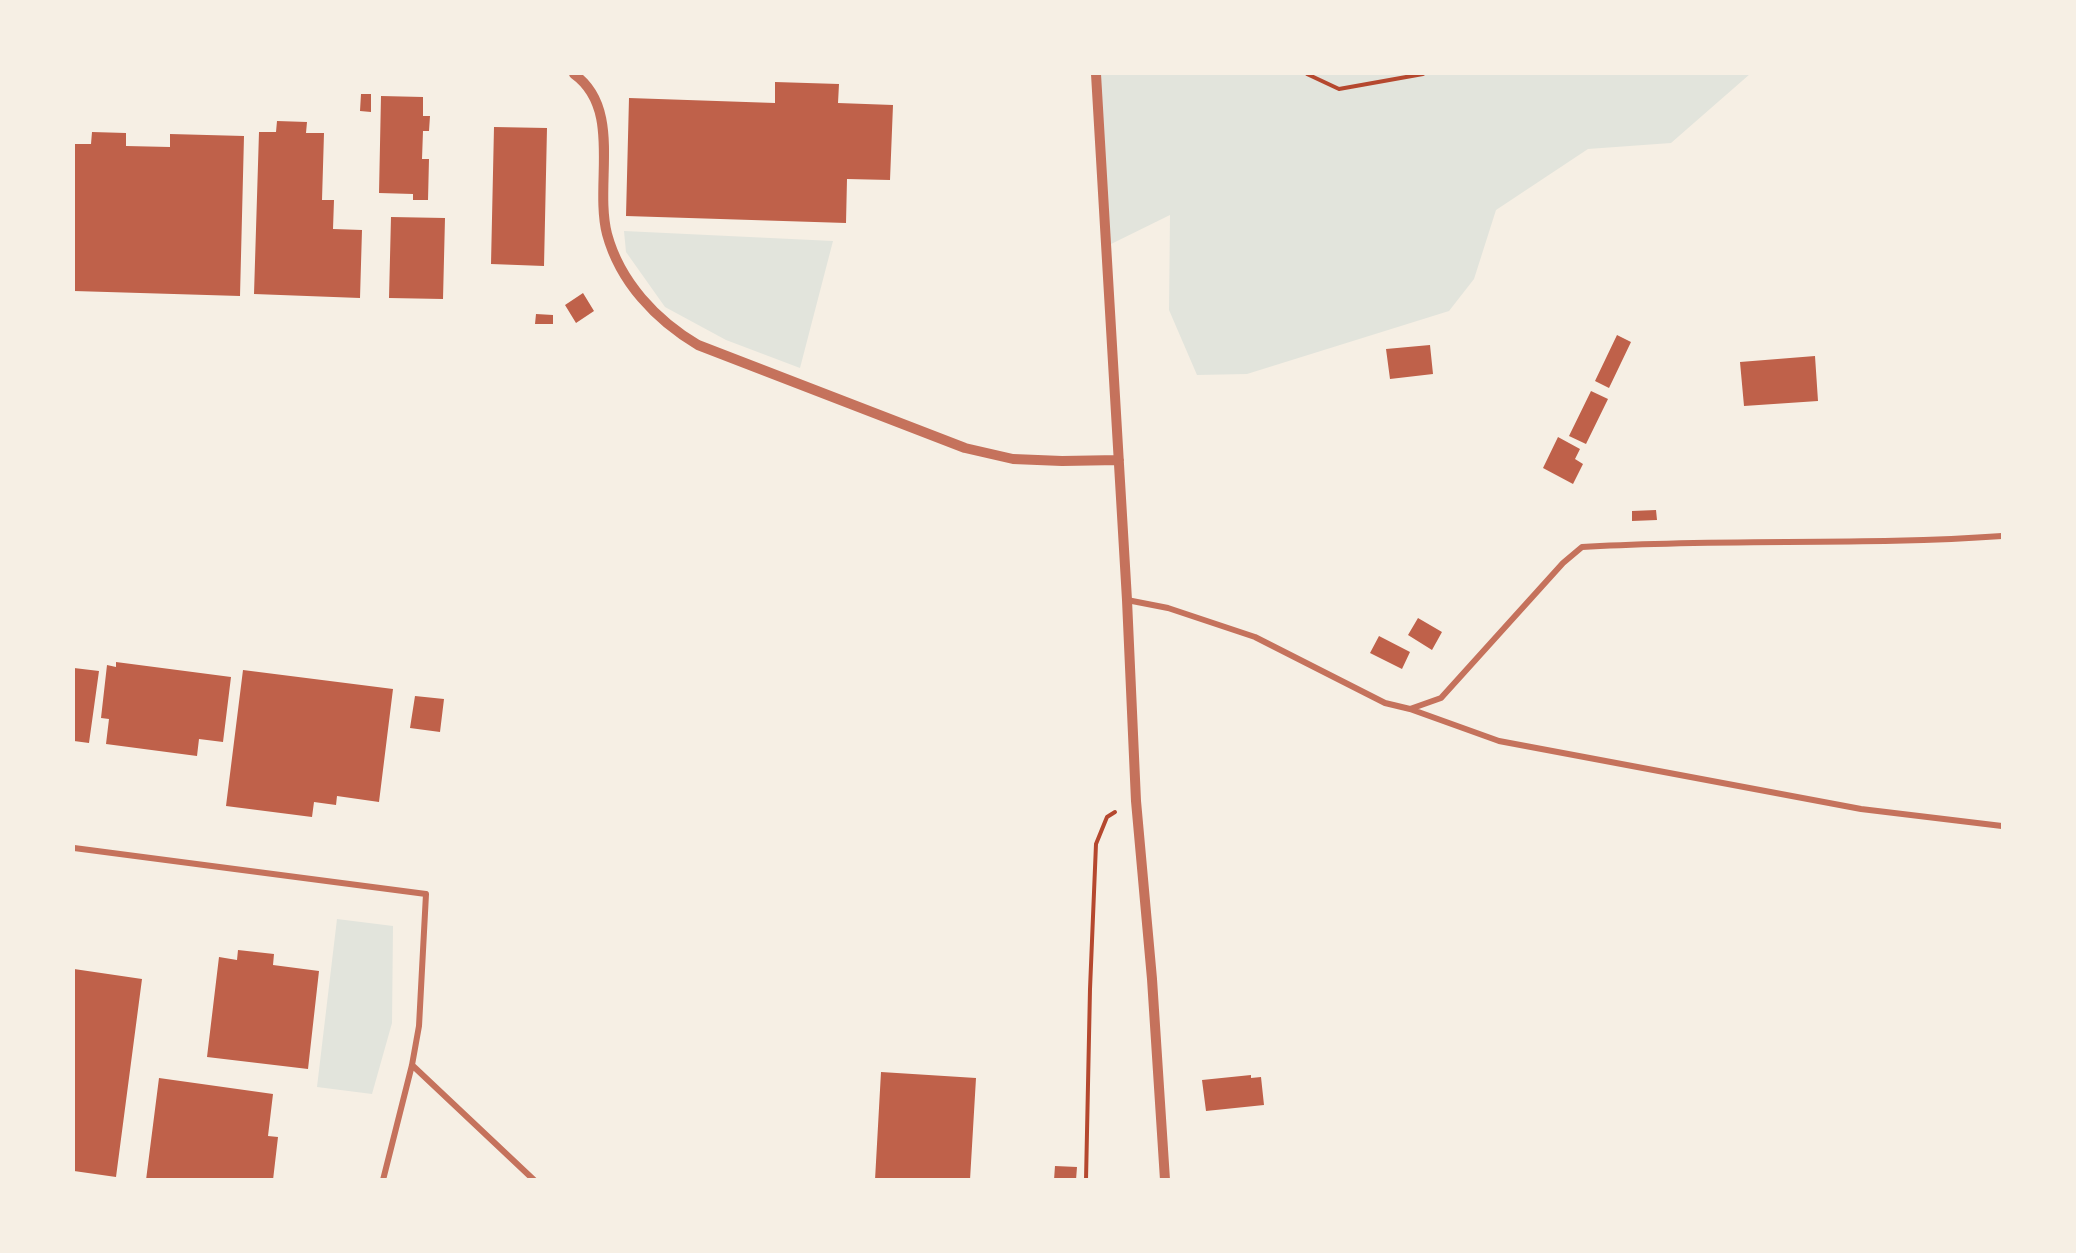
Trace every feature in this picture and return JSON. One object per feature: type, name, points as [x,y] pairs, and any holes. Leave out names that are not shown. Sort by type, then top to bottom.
[{"type":"street","points":[[574,74],[587,82],[600,109],[604,141],[602,200],[607,232],[616,262],[633,288],[676,332],[698,345],[964,448],[1013,459],[1119,460]]},
{"type":"street","points":[[1096,74],[1127,600],[1136,801],[1152,979],[1165,1179]]},
{"type":"street","points":[[1410,709],[1441,698],[1563,563],[1582,548],[1822,541],[1936,541],[2002,536]]},
{"type":"street","points":[[1127,600],[1168,608],[1255,637],[1385,703],[1410,709],[1499,741],[1861,809],[2002,826]]},
{"type":"street","points":[[74,848],[426,894],[419,1026],[412,1065],[382,1179]]},
{"type":"street","points":[[412,1065],[534,1179]]},
{"type":"path","points":[[1307,74],[1339,89],[1422,74]]},
{"type":"path","points":[[1086,1179],[1096,844],[1107,817],[1136,801]]},
{"type":"shaded area","points":[[1096,74],[1750,74],[1671,143],[1588,149],[1496,210],[1474,279],[1449,311],[1247,374],[1197,375],[1169,310],[1170,215],[1107,246]]},
{"type":"shaded area","points":[[624,231],[833,241],[800,368],[726,340],[665,307],[626,252]]},
{"type":"shaded area","points":[[337,919],[393,926],[392,1023],[372,1094],[317,1087]]},
{"type":"building","points":[[775,82],[839,84],[838,103],[893,105],[890,180],[847,179],[846,223],[626,216],[629,98],[775,103]]},
{"type":"building","points":[[361,94],[371,94],[371,112],[360,111]]},
{"type":"building","points":[[381,96],[423,97],[423,116],[430,116],[429,131],[423,131],[422,159],[429,159],[428,200],[413,200],[413,194],[379,193]]},
{"type":"building","points":[[277,121],[307,122],[306,133],[324,133],[322,200],[334,200],[333,229],[362,230],[360,298],[254,294],[259,132],[276,132]]},
{"type":"building","points":[[494,127],[547,128],[544,266],[491,264]]},
{"type":"building","points":[[92,132],[126,133],[126,146],[170,147],[170,134],[244,136],[240,296],[74,291],[74,144],[91,144]]},
{"type":"building","points":[[391,217],[445,218],[443,299],[389,298]]},
{"type":"building","points":[[583,293],[594,311],[576,323],[565,305]]},
{"type":"building","points":[[536,314],[553,315],[553,324],[535,324]]},
{"type":"building","points":[[1617,335],[1631,342],[1609,388],[1595,381]]},
{"type":"building","points":[[1430,345],[1433,374],[1390,379],[1386,349]]},
{"type":"building","points":[[1815,356],[1818,401],[1744,406],[1740,362]]},
{"type":"building","points":[[1591,391],[1608,399],[1586,444],[1569,436]]},
{"type":"building","points":[[1558,437],[1580,449],[1575,459],[1583,464],[1573,484],[1543,468]]},
{"type":"building","points":[[1656,510],[1657,520],[1632,521],[1632,511]]},
{"type":"building","points":[[1418,618],[1442,632],[1432,650],[1408,635]]},
{"type":"building","points":[[1379,636],[1410,652],[1402,669],[1370,653]]},
{"type":"building","points":[[116,662],[231,677],[223,742],[199,739],[197,756],[106,744],[109,719],[101,718],[107,665],[116,667]]},
{"type":"building","points":[[74,668],[99,671],[89,743],[74,741]]},
{"type":"building","points":[[243,670],[393,689],[379,802],[337,796],[336,805],[314,802],[312,817],[226,806]]},
{"type":"building","points":[[415,696],[444,699],[440,732],[410,728]]},
{"type":"building","points":[[238,950],[274,954],[273,965],[319,971],[308,1069],[207,1057],[219,957],[237,960]]},
{"type":"building","points":[[74,969],[142,979],[116,1177],[74,1171]]},
{"type":"building","points":[[881,1072],[976,1078],[970,1180],[875,1180]]},
{"type":"building","points":[[1251,1075],[1251,1078],[1261,1077],[1264,1105],[1206,1111],[1202,1080]]},
{"type":"building","points":[[159,1078],[273,1094],[268,1136],[278,1137],[273,1180],[146,1180]]},
{"type":"building","points":[[1055,1166],[1077,1167],[1076,1180],[1054,1180]]}]
